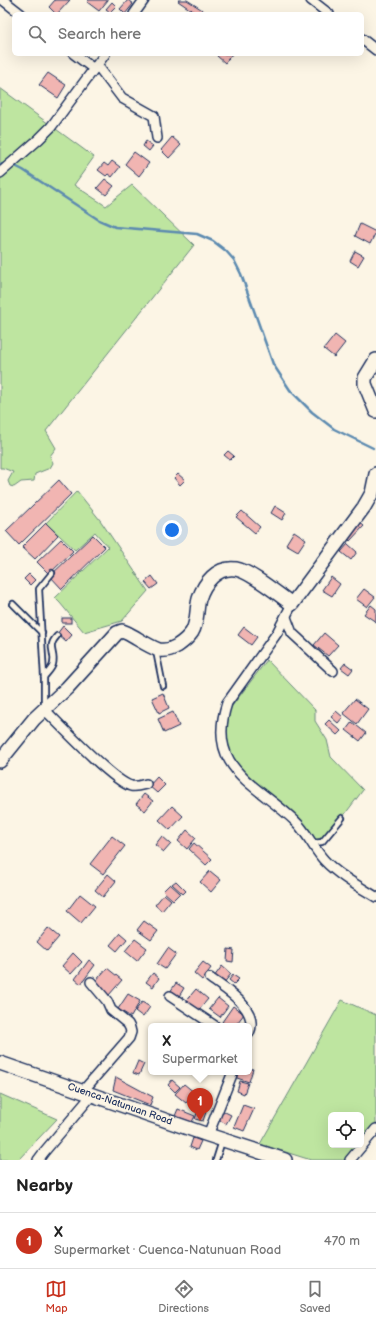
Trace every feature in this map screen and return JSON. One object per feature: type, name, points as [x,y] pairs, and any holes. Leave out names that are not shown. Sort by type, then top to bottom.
[{"type":"street","points":[[3,0],[18,12]]},
{"type":"street","points":[[135,12],[144,0]]},
{"type":"street","points":[[311,0],[326,12]]},
{"type":"street","points":[[364,41],[376,50]]},
{"type":"street","points":[[77,56],[95,67],[122,98],[154,116],[157,138]]},
{"type":"street","points":[[0,173],[51,127],[103,56]]},
{"type":"street","points":[[376,360],[365,378],[365,384],[376,411]]},
{"type":"street","points":[[376,474],[372,493],[364,507],[292,604],[277,632],[228,703],[223,716],[223,740],[228,759],[238,773],[296,822],[313,843],[318,852],[333,868],[376,896]]},
{"type":"street","points":[[0,761],[34,719],[67,688],[117,633],[122,631],[161,650],[172,649],[186,640],[193,631],[200,598],[206,584],[209,579],[218,572],[226,569],[236,569],[247,573],[292,604]]},
{"type":"street","points":[[286,617],[292,634],[333,671]]},
{"type":"street","points":[[44,709],[95,759],[118,779],[131,786],[146,784]]},
{"type":"street","points":[[210,978],[233,995],[246,1008],[250,1014],[252,1023]]},
{"type":"street","points":[[38,1160],[129,1038],[131,1032],[128,1024],[111,1010],[107,1001],[91,982]]},
{"type":"street","points":[[170,996],[210,1023]]},
{"type":"street","name":"Cuenca-Natunuan Road","points":[[0,1063],[285,1160]]},
{"type":"street","points":[[208,1135],[232,1075]]},
{"type":"street","points":[[350,1160],[376,1129]]},
{"type":"lane","points":[[44,709],[44,678],[39,589],[52,573]]},
{"type":"lane","points":[[13,604],[42,633]]},
{"type":"lane","points":[[44,678],[53,665],[54,658],[51,646],[53,640],[57,636]]},
{"type":"lane","points":[[155,648],[163,686]]},
{"type":"lane","points":[[313,843],[322,842],[342,818]]},
{"type":"lane","points":[[216,1160],[223,1140]]},
{"type":"green space","points":[[0,88],[94,157],[74,185],[106,206],[132,185],[194,245],[46,431],[56,448],[50,456],[53,463],[50,468],[35,474],[34,481],[21,482],[14,487],[10,486],[8,481],[13,472],[0,468]]},
{"type":"green space","points":[[77,491],[100,520],[148,591],[122,621],[84,632],[55,598],[108,547],[95,532],[75,550],[46,523]]},
{"type":"green space","points":[[267,660],[315,710],[315,721],[327,740],[331,757],[363,790],[321,846],[246,780],[229,749],[226,730],[229,710]]},
{"type":"green space","points":[[342,1000],[376,1015],[376,1129],[364,1144],[364,1112],[328,1112],[328,1148],[361,1148],[351,1160],[311,1160],[260,1144]]},
{"type":"green space","points":[[0,1094],[57,1119],[18,1160],[0,1160]]},
{"type":"building","points":[[55,0],[70,0],[59,12],[54,12],[49,7]]},
{"type":"building","points":[[89,0],[108,0],[99,11],[87,2]]},
{"type":"building","points":[[128,0],[133,4],[127,12],[123,12],[120,9]]},
{"type":"building","points":[[187,0],[204,11],[194,12],[178,1]]},
{"type":"building","points":[[112,2],[116,6],[110,12],[106,9]]},
{"type":"building","points":[[217,56],[230,56],[225,63]]},
{"type":"building","points":[[48,73],[66,85],[58,98],[39,85]]},
{"type":"building","points":[[172,137],[181,145],[169,158],[161,150]]},
{"type":"building","points":[[146,141],[153,146],[149,151],[143,146]]},
{"type":"building","points":[[134,152],[149,163],[139,176],[125,164]]},
{"type":"building","points":[[112,161],[120,167],[112,177],[108,174],[106,176],[98,170],[104,163],[108,166]]},
{"type":"building","points":[[105,179],[114,186],[106,195],[97,188]]},
{"type":"building","points":[[360,224],[376,232],[370,244],[355,236]]},
{"type":"building","points":[[355,251],[364,256],[358,266],[350,261]]},
{"type":"building","points":[[335,335],[345,343],[334,357],[324,349]]},
{"type":"building","points":[[228,451],[234,456],[230,460],[224,455]]},
{"type":"building","points":[[178,474],[185,480],[180,485],[174,478]]},
{"type":"building","points":[[59,480],[71,494],[19,545],[6,531]]},
{"type":"building","points":[[275,506],[286,513],[282,520],[271,513]]},
{"type":"building","points":[[242,511],[260,527],[255,533],[236,517]]},
{"type":"building","points":[[359,522],[364,526],[350,541],[345,536]]},
{"type":"building","points":[[46,523],[58,535],[35,559],[22,547]]},
{"type":"building","points":[[294,531],[306,539],[298,551],[286,544]]},
{"type":"building","points":[[93,535],[105,547],[62,589],[50,576]]},
{"type":"building","points":[[61,539],[73,551],[49,574],[37,562]]},
{"type":"building","points":[[348,544],[357,552],[351,560],[341,552]]},
{"type":"building","points":[[29,574],[35,580],[30,585],[24,579]]},
{"type":"building","points":[[152,576],[158,584],[151,589],[145,582]]},
{"type":"building","points":[[331,577],[340,584],[332,596],[322,590]]},
{"type":"building","points":[[364,589],[375,597],[367,607],[356,599]]},
{"type":"building","points":[[371,605],[376,609],[376,622],[364,614]]},
{"type":"building","points":[[62,618],[71,618],[71,623],[62,623]]},
{"type":"building","points":[[63,626],[72,635],[66,642],[57,634]]},
{"type":"building","points":[[244,627],[257,637],[251,645],[238,635]]},
{"type":"building","points":[[324,633],[338,645],[328,656],[314,645]]},
{"type":"building","points":[[345,663],[353,669],[349,674],[341,668]]},
{"type":"building","points":[[163,693],[169,708],[159,713],[152,698]]},
{"type":"building","points":[[355,699],[368,709],[357,724],[343,713]]},
{"type":"building","points":[[336,711],[343,717],[338,723],[331,717]]},
{"type":"building","points":[[173,712],[179,726],[164,733],[158,719]]},
{"type":"building","points":[[329,720],[341,731],[337,735],[325,724]]},
{"type":"building","points":[[352,722],[366,733],[360,741],[346,730]]},
{"type":"building","points":[[157,777],[165,785],[157,793],[149,786]]},
{"type":"building","points":[[144,794],[153,801],[145,811],[136,804]]},
{"type":"building","points":[[172,806],[183,816],[170,830],[159,820]]},
{"type":"building","points":[[187,830],[196,838],[187,849],[178,841]]},
{"type":"building","points":[[112,836],[125,846],[103,874],[90,864]]},
{"type":"building","points":[[162,836],[171,844],[164,852],[155,845]]},
{"type":"building","points":[[194,843],[212,859],[206,865],[189,849]]},
{"type":"building","points":[[210,871],[221,880],[211,892],[200,882]]},
{"type":"building","points":[[108,874],[116,881],[103,897],[95,890]]},
{"type":"building","points":[[176,881],[186,891],[183,894],[172,884]]},
{"type":"building","points":[[170,884],[180,893],[173,900],[163,891]]},
{"type":"building","points":[[80,894],[95,906],[81,923],[67,911]]},
{"type":"building","points":[[164,894],[171,900],[162,911],[155,905]]},
{"type":"building","points":[[144,921],[158,931],[151,940],[137,930]]},
{"type":"building","points":[[48,928],[59,937],[47,951],[37,942]]},
{"type":"building","points":[[120,933],[127,939],[117,951],[110,945]]},
{"type":"building","points":[[135,939],[147,948],[137,961],[125,951]]},
{"type":"building","points":[[168,948],[176,954],[165,969],[157,964]]},
{"type":"building","points":[[228,949],[234,950],[233,962],[227,961]]},
{"type":"building","points":[[73,953],[82,962],[71,974],[62,966]]},
{"type":"building","points":[[89,960],[95,965],[81,984],[75,979]]},
{"type":"building","points":[[203,962],[211,968],[202,980],[194,973]]},
{"type":"building","points":[[222,966],[231,974],[223,984],[214,977]]},
{"type":"building","points":[[107,968],[122,980],[109,995],[94,983]]},
{"type":"building","points":[[153,973],[159,978],[153,987],[146,982]]},
{"type":"building","points":[[233,975],[239,979],[234,984],[229,980]]},
{"type":"building","points":[[176,983],[184,988],[178,998],[170,992]]},
{"type":"building","points":[[196,989],[208,999],[198,1011],[185,1002]]},
{"type":"building","points":[[128,994],[140,1001],[131,1017],[118,1009]]},
{"type":"building","points":[[218,998],[228,1006],[220,1017],[209,1009]]},
{"type":"building","points":[[142,1002],[150,1007],[143,1017],[135,1011]]},
{"type":"building","points":[[233,1006],[244,1014],[237,1023],[222,1022]]},
{"type":"building","points":[[138,1061],[144,1064],[139,1075],[133,1073]]},
{"type":"building","points":[[235,1075],[251,1075],[249,1082],[234,1077]]},
{"type":"building","points":[[116,1077],[153,1097],[150,1105],[113,1090]]},
{"type":"building","points":[[172,1080],[180,1087],[175,1092],[168,1085]]},
{"type":"building","points":[[240,1081],[248,1083],[244,1094],[237,1091]]},
{"type":"building","points":[[184,1084],[195,1093],[186,1103],[175,1094]]},
{"type":"building","points":[[243,1105],[254,1109],[244,1131],[234,1127]]},
{"type":"building","points":[[178,1109],[195,1116],[192,1122],[175,1116]]},
{"type":"building","points":[[198,1110],[206,1112],[203,1121],[195,1119]]},
{"type":"building","points":[[221,1110],[231,1115],[226,1124],[216,1118]]},
{"type":"building","points":[[193,1138],[201,1141],[197,1150],[190,1147]]},
{"type":"waterway","points":[[0,164],[7,164]]},
{"type":"waterway","points":[[13,165],[99,220],[115,227],[197,234],[213,241],[226,251],[234,260],[241,274],[273,364],[290,390],[312,412],[334,429],[373,448]]},
{"type":"place","name":"X","points":[[200,1121]]}]
